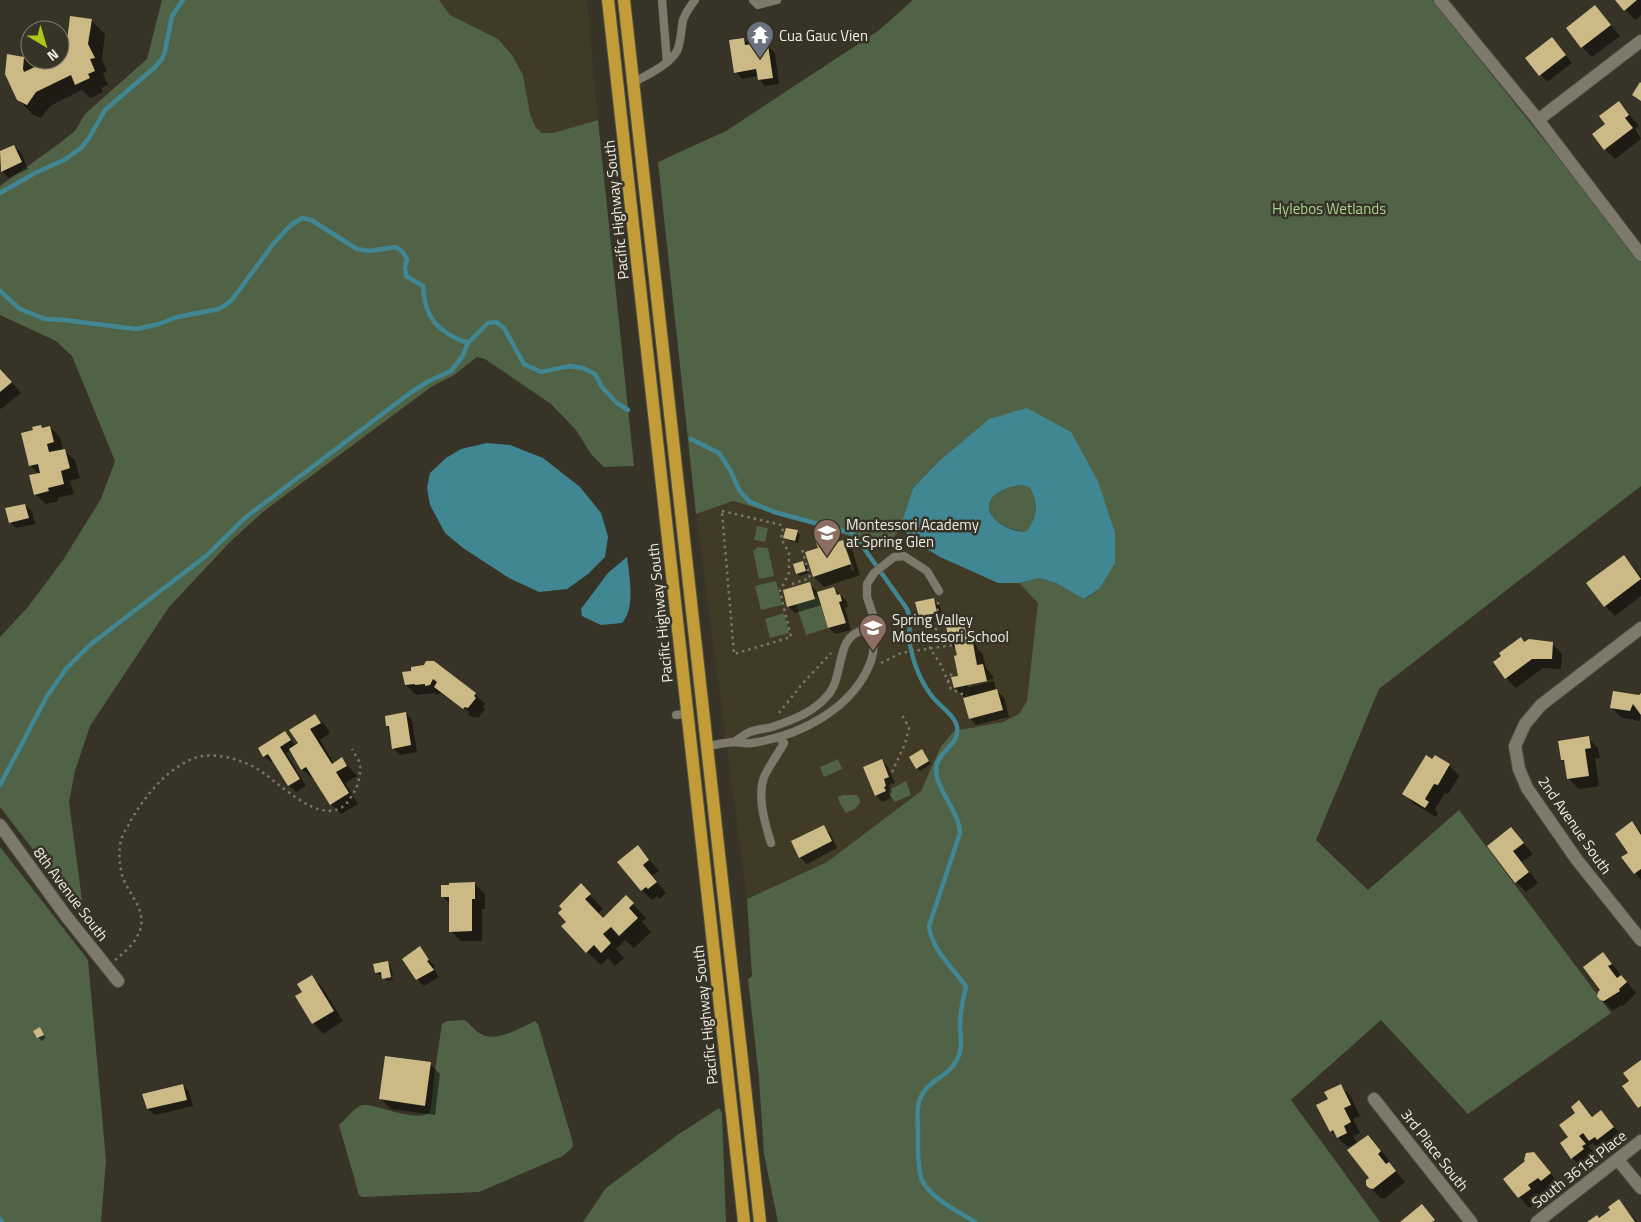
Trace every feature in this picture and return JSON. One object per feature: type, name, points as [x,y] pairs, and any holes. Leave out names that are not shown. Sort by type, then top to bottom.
[{"type":"main road","name":"Pacific Highway South","points":[[608,0],[682,714],[744,1222]]},
{"type":"main road","name":"Pacific Highway South","points":[[624,0],[760,1222]]},
{"type":"street","points":[[1440,0],[1538,120],[1641,255]]},
{"type":"street","points":[[1538,120],[1641,41]]},
{"type":"street","name":"2nd Avenue South","points":[[1641,628],[1549,698],[1530,716],[1515,746],[1518,769],[1527,788],[1544,815],[1577,860],[1641,940]]},
{"type":"street","name":"8th Avenue South","points":[[0,825],[66,916],[118,981]]},
{"type":"street","name":"3rd Place South","points":[[1374,1099],[1471,1222]]},
{"type":"street","name":"South 361st Place","points":[[1537,1222],[1641,1141]]},
{"type":"street","points":[[1618,1160],[1641,1188]]},
{"type":"lane","points":[[662,0],[667,62]]},
{"type":"lane","points":[[633,83],[667,62],[678,49],[687,11],[695,0]]},
{"type":"lane","points":[[753,0],[758,5],[777,0]]},
{"type":"lane","points":[[864,630],[873,615],[867,597],[867,584],[874,573],[894,557],[904,556],[927,571],[940,591]]},
{"type":"lane","points":[[706,746],[734,742],[750,743],[813,724],[853,692],[863,679],[871,659],[874,642],[870,634],[864,630],[856,631],[848,638],[844,646],[838,677],[833,690],[821,704],[804,715],[772,727],[748,732],[734,742]]},
{"type":"lane","points":[[771,843],[764,823],[762,801],[764,778],[784,743],[778,736]]},
{"type":"path","points":[[722,511],[781,525],[783,528],[781,538],[789,553],[788,573],[780,591],[791,638],[734,654],[722,511]]},
{"type":"path","points":[[792,584],[810,578],[802,549]]},
{"type":"path","points":[[930,648],[936,632],[940,591]]},
{"type":"path","points":[[901,653],[952,645]]},
{"type":"path","points":[[930,648],[941,665],[951,689],[964,695],[967,694]]},
{"type":"path","points":[[772,727],[777,716],[803,683],[832,652]]},
{"type":"path","points":[[948,682],[953,670]]},
{"type":"path","points":[[892,772],[905,744],[909,728],[901,713]]},
{"type":"path","points":[[106,967],[128,950],[137,938],[141,926],[141,915],[123,876],[119,855],[122,836],[142,801],[159,783],[179,766],[193,758],[209,755],[226,757],[254,767],[295,798],[317,809],[333,810],[345,805],[357,788],[360,765],[352,749]]},
{"type":"shaded area","points":[[439,0],[587,0],[598,120],[553,133],[542,133],[536,128],[530,114],[523,75],[498,39],[450,15]]},
{"type":"shaded area","name":"Spring Valley Montessori School","points":[[733,501],[876,544],[904,530],[912,540],[940,557],[998,583],[1019,583],[1039,603],[1027,701],[1019,714],[1003,722],[954,731],[941,746],[921,791],[827,862],[747,899],[696,514]]},
{"type":"green space","points":[[162,0],[439,0],[450,15],[498,39],[512,55],[523,75],[530,114],[536,128],[542,133],[553,133],[598,120],[634,466],[604,467],[591,454],[576,430],[551,404],[485,359],[477,357],[454,375],[431,387],[264,511],[230,542],[169,607],[90,726],[75,771],[69,802],[84,915],[0,807],[0,637],[28,607],[63,560],[101,499],[115,461],[72,356],[56,341],[0,315],[0,186],[75,131],[85,114],[147,59]]},
{"type":"green space","name":"Hylebos Wetlands","points":[[913,0],[1432,0],[1641,261],[1641,486],[1379,689],[1316,840],[1368,890],[1459,810],[1611,1013],[1468,1114],[1381,1020],[1291,1100],[1380,1222],[778,1222],[764,1154],[759,1078],[748,979],[752,976],[747,899],[827,862],[921,791],[941,746],[954,731],[1003,722],[1019,714],[1027,701],[1038,603],[1019,583],[1039,578],[1056,583],[1085,599],[1099,589],[989,419],[939,461],[913,488],[903,518],[904,530],[896,534],[890,542],[876,544],[733,501],[696,514],[658,162],[726,131],[878,31]]},
{"type":"green space","points":[[1022,485],[1030,488],[1036,505],[1035,515],[1027,531],[1004,526],[994,518],[989,508],[992,498],[996,494]]},
{"type":"green space","points":[[757,526],[768,528],[765,542],[754,540]]},
{"type":"green space","points":[[758,547],[768,548],[774,576],[759,579],[753,551]]},
{"type":"green space","points":[[776,581],[782,605],[761,610],[755,586]]},
{"type":"green space","points":[[817,595],[828,628],[806,635],[796,604],[815,599]]},
{"type":"green space","points":[[784,613],[789,633],[770,638],[765,619]]},
{"type":"green space","points":[[838,759],[842,769],[824,777],[820,767]]},
{"type":"green space","points":[[906,781],[911,795],[895,802],[889,790]]},
{"type":"green space","points":[[857,795],[860,803],[855,809],[846,813],[838,797]]},
{"type":"green space","points":[[0,847],[88,960],[106,1160],[101,1222],[0,1222]]},
{"type":"green space","points":[[464,1020],[479,1033],[493,1037],[515,1031],[535,1021],[538,1024],[573,1143],[572,1148],[563,1156],[479,1192],[362,1197],[359,1195],[339,1125],[354,1110],[365,1105],[402,1114],[421,1115],[429,1113],[442,1024],[447,1021]]},
{"type":"green space","points":[[719,1108],[722,1113],[726,1222],[583,1222],[606,1188],[679,1134]]},
{"type":"water","points":[[1027,408],[1071,432],[1098,481],[1115,533],[1115,563],[1099,589],[1084,599],[1056,583],[1039,578],[1019,583],[998,583],[940,557],[912,540],[904,530],[903,518],[913,488],[939,461],[989,419]],"holes":[[[1022,485],[1030,488],[1035,499],[1036,510],[1027,531],[1010,529],[990,513],[990,503],[996,494]]]},
{"type":"water","points":[[487,443],[510,445],[543,458],[580,487],[601,513],[608,537],[605,557],[588,574],[567,589],[539,592],[509,578],[463,548],[445,533],[430,505],[427,488],[430,473],[446,458],[461,449]]},
{"type":"water","points":[[627,557],[630,600],[629,609],[622,623],[601,625],[582,616],[581,609],[608,573]]},
{"type":"building","points":[[1615,0],[1637,0],[1624,11]]},
{"type":"building","points":[[1595,5],[1611,25],[1581,48],[1566,28]]},
{"type":"building","points":[[70,16],[92,19],[88,44],[95,58],[90,59],[95,71],[88,74],[90,78],[75,85],[71,75],[36,92],[27,105],[17,100],[5,74],[7,54],[20,56],[20,70],[24,72],[28,70],[70,70]]},
{"type":"building","points":[[1552,37],[1566,55],[1539,76],[1525,58]]},
{"type":"building","points":[[744,38],[745,45],[752,44],[753,47],[768,45],[773,78],[758,80],[756,69],[734,73],[729,40]]},
{"type":"building","points":[[1641,83],[1641,101],[1632,95]]},
{"type":"building","points":[[1619,101],[1629,115],[1625,118],[1633,128],[1604,150],[1592,134],[1605,124],[1599,116]]},
{"type":"building","points":[[14,145],[22,162],[1,172],[0,151]]},
{"type":"building","points":[[0,369],[12,382],[0,392]]},
{"type":"building","points":[[41,425],[42,428],[50,426],[54,442],[47,444],[49,452],[65,449],[70,468],[61,471],[64,484],[48,488],[49,491],[34,495],[29,475],[40,473],[38,464],[29,466],[21,433],[33,430],[32,427]]},
{"type":"building","points":[[25,504],[29,518],[9,523],[5,508]]},
{"type":"building","points":[[786,528],[798,530],[795,541],[783,538]]},
{"type":"building","points":[[822,537],[824,546],[843,540],[851,564],[813,577],[805,552],[818,548],[815,539]]},
{"type":"building","points":[[1624,555],[1641,579],[1604,607],[1586,583]]},
{"type":"building","points":[[803,561],[806,571],[796,574],[793,564]]},
{"type":"building","points":[[810,582],[815,599],[787,607],[783,590]]},
{"type":"building","points":[[834,587],[837,595],[840,594],[842,601],[839,602],[846,623],[828,628],[817,592]]},
{"type":"building","points":[[934,598],[937,613],[919,617],[915,602]]},
{"type":"building","points":[[964,621],[968,644],[973,643],[977,665],[983,664],[987,681],[954,688],[951,677],[958,676],[954,656],[957,655],[954,643],[949,644],[946,625]]},
{"type":"building","points":[[1521,637],[1524,642],[1529,639],[1553,642],[1552,659],[1532,659],[1505,679],[1493,662],[1501,656],[1499,653]]},
{"type":"building","points":[[426,661],[434,661],[476,693],[474,696],[476,698],[468,708],[465,707],[463,709],[434,687],[437,682],[433,679],[430,685],[405,685],[402,672],[411,671],[411,667],[424,665]]},
{"type":"building","points":[[997,689],[1003,710],[969,719],[963,698]]},
{"type":"building","points":[[1613,691],[1639,695],[1641,693],[1641,715],[1633,704],[1630,711],[1610,708]]},
{"type":"building","points":[[406,712],[411,745],[392,749],[389,726],[386,726],[385,716]]},
{"type":"building","points":[[315,714],[321,723],[310,729],[332,764],[342,757],[347,766],[336,772],[349,793],[330,805],[306,767],[301,770],[289,749],[298,743],[289,730]]},
{"type":"building","points":[[285,731],[291,740],[280,747],[300,779],[288,786],[268,754],[263,757],[258,748]]},
{"type":"building","points":[[1589,736],[1591,748],[1585,749],[1589,776],[1567,779],[1558,741]]},
{"type":"building","points":[[922,749],[929,761],[916,769],[909,757]]},
{"type":"building","points":[[1426,755],[1432,759],[1435,755],[1450,764],[1438,785],[1434,784],[1425,799],[1429,802],[1425,808],[1402,794]]},
{"type":"building","points":[[882,759],[889,777],[884,779],[886,791],[875,796],[863,767]]},
{"type":"building","points":[[1632,821],[1641,835],[1641,869],[1634,874],[1621,857],[1628,853],[1615,834]]},
{"type":"building","points":[[824,825],[832,841],[799,858],[791,841]]},
{"type":"building","points":[[1511,827],[1524,843],[1513,851],[1529,872],[1515,883],[1487,846]]},
{"type":"building","points":[[638,845],[649,860],[643,865],[657,882],[648,889],[646,887],[641,891],[617,862]]},
{"type":"building","points":[[475,882],[475,899],[472,899],[472,931],[449,932],[449,897],[441,897],[441,885]]},
{"type":"building","points":[[581,883],[591,894],[585,899],[603,918],[626,895],[634,903],[629,908],[638,918],[619,936],[611,927],[603,934],[611,943],[601,953],[594,945],[586,953],[561,926],[566,922],[558,913],[562,909],[559,906]]},
{"type":"building","points":[[420,946],[429,960],[427,961],[434,970],[416,980],[402,959]]},
{"type":"building","points":[[1603,952],[1612,964],[1608,966],[1617,978],[1621,975],[1627,982],[1619,989],[1620,991],[1604,1001],[1600,1000],[1597,996],[1600,990],[1583,967]]},
{"type":"building","points":[[388,961],[391,977],[382,979],[381,972],[375,973],[373,964]]},
{"type":"building","points":[[312,975],[334,1011],[312,1024],[295,996],[302,992],[297,984]]},
{"type":"building","points":[[40,1027],[44,1035],[37,1038],[33,1031]]},
{"type":"building","points":[[385,1056],[431,1062],[425,1106],[379,1099]]},
{"type":"building","points":[[1641,1060],[1641,1106],[1638,1108],[1622,1086],[1629,1081],[1623,1073]]},
{"type":"building","points":[[183,1084],[187,1100],[147,1109],[142,1094]]},
{"type":"building","points":[[1341,1084],[1351,1105],[1344,1108],[1351,1122],[1344,1126],[1347,1133],[1337,1138],[1333,1130],[1330,1132],[1316,1105],[1328,1099],[1324,1092]]},
{"type":"building","points":[[1579,1100],[1592,1117],[1601,1110],[1614,1127],[1597,1140],[1595,1137],[1589,1141],[1583,1133],[1579,1136],[1586,1144],[1582,1146],[1584,1149],[1571,1159],[1560,1143],[1568,1137],[1559,1125],[1575,1113],[1571,1107]]},
{"type":"building","points":[[1368,1135],[1381,1151],[1378,1154],[1386,1164],[1389,1162],[1396,1171],[1373,1189],[1366,1185],[1366,1180],[1369,1178],[1347,1150]]},
{"type":"building","points":[[1534,1152],[1551,1173],[1541,1181],[1538,1178],[1528,1185],[1531,1189],[1518,1198],[1503,1179],[1525,1161],[1526,1153]]},
{"type":"building","points":[[1619,1199],[1635,1222],[1587,1222],[1597,1215],[1599,1218],[1610,1210],[1608,1207]]},
{"type":"building","points":[[1422,1204],[1435,1220],[1432,1222],[1400,1222]]},
{"type":"waterway","points":[[0,193],[35,173],[64,160],[81,148],[105,110],[162,59],[172,16],[183,0]]},
{"type":"waterway","points":[[0,291],[20,309],[45,319],[136,329],[159,324],[177,317],[219,309],[231,301],[274,243],[291,225],[302,218],[311,220],[357,249],[369,251],[396,247],[402,251],[407,259],[405,267],[406,276],[423,286],[426,307],[430,315],[441,329],[448,334],[468,343],[488,323],[496,322],[504,328],[524,364],[541,372],[570,366],[583,368],[595,374],[602,387],[617,403],[628,410]]},
{"type":"waterway","points":[[0,785],[47,696],[66,669],[91,644],[206,556],[246,517],[410,393],[429,381],[451,371],[462,357],[468,343]]},
{"type":"waterway","points":[[691,439],[719,453],[730,470],[739,490],[750,502],[774,512],[852,533],[856,537],[907,609],[910,619],[910,646],[920,675],[931,695],[950,714],[956,723],[957,734],[955,740],[941,756],[936,769],[939,784],[954,811],[960,833],[929,926],[934,943],[966,987],[960,1025],[961,1048],[956,1062],[931,1083],[920,1098],[918,1157],[920,1175],[931,1193],[975,1222]]},
{"type":"place","name":"Cua Gauc Vien","points":[[760,59]]},
{"type":"place","name":"Montessori Academy at Spring Glen","points":[[827,557]]},
{"type":"place","name":"Spring Valley Montessori School","points":[[873,652]]}]
